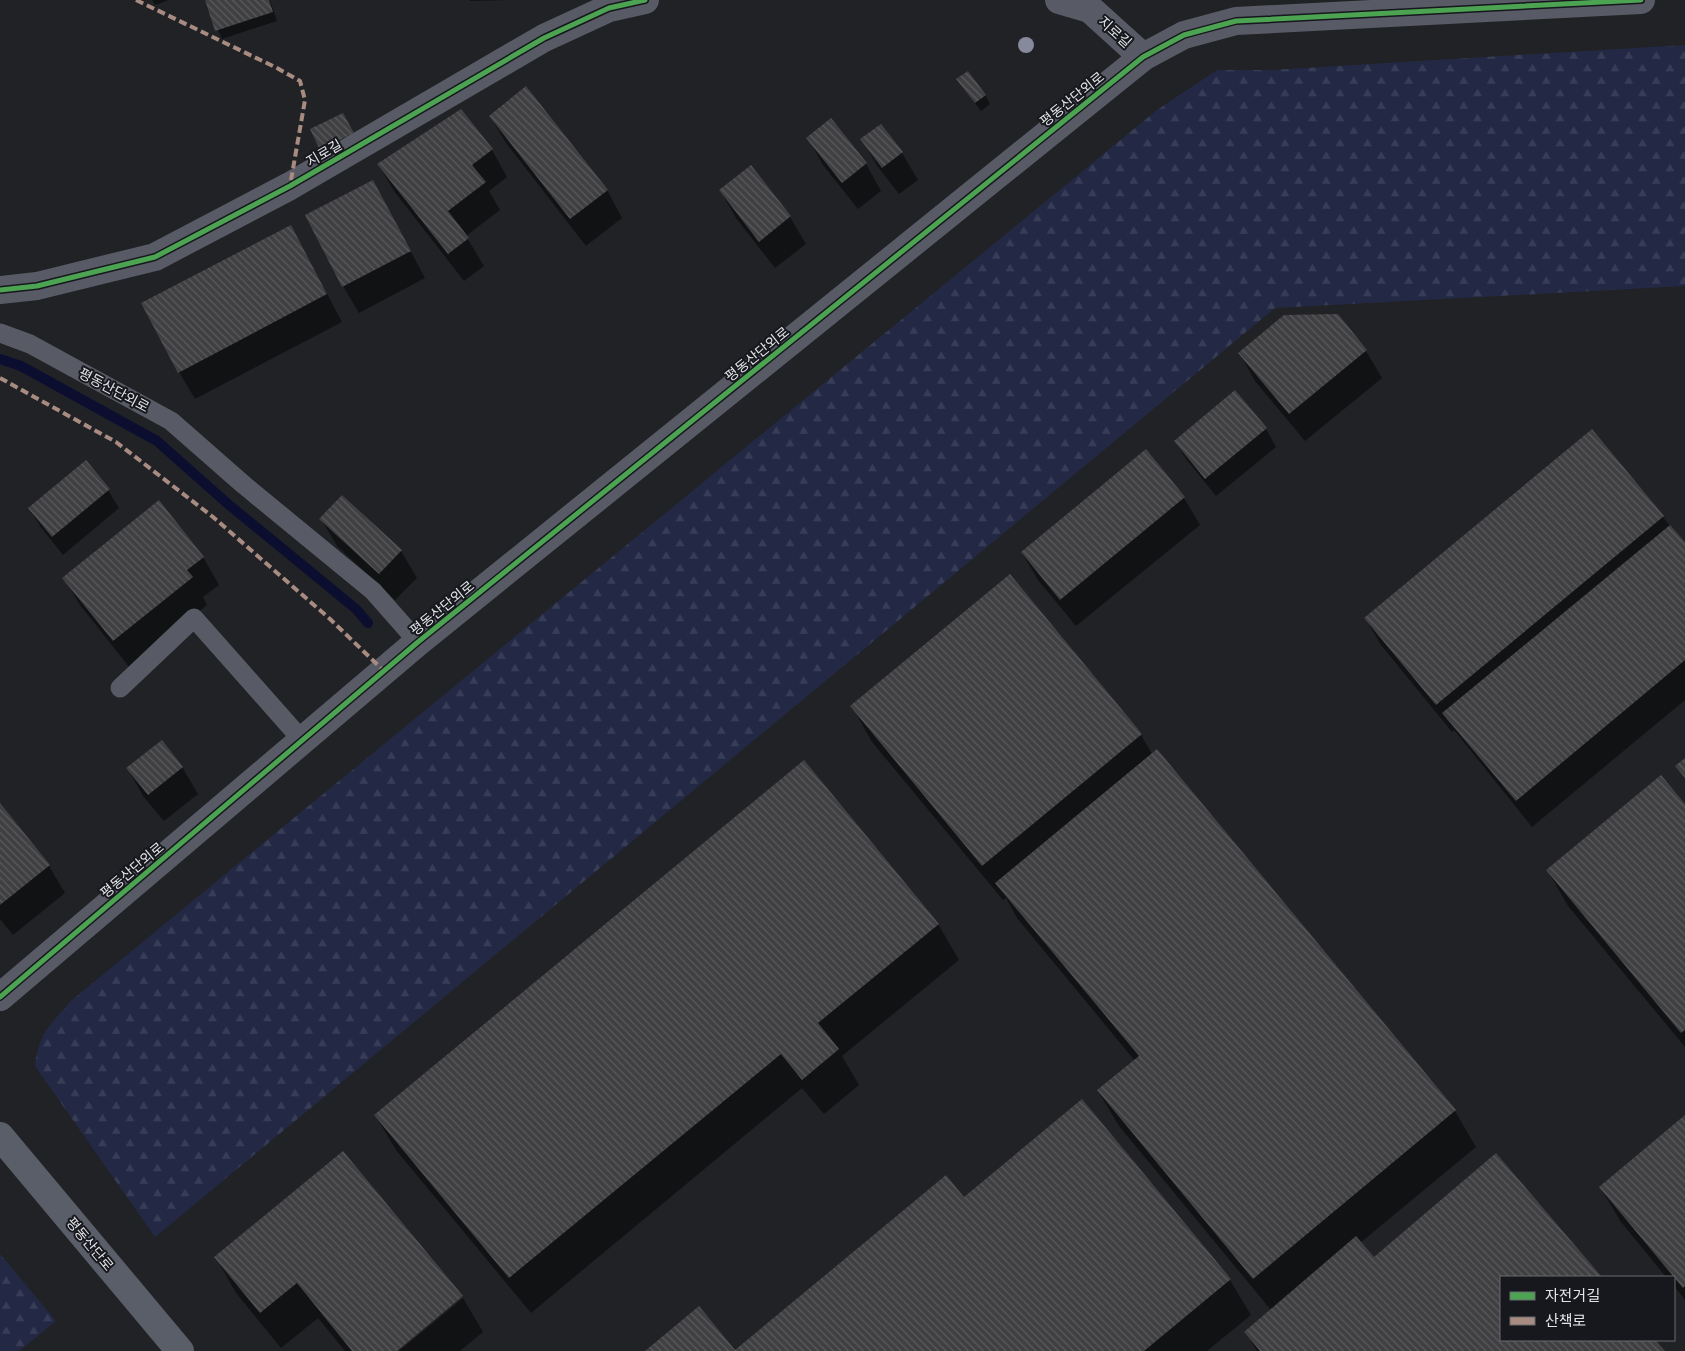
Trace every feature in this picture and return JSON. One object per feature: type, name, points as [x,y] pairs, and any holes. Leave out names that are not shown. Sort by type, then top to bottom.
[{"type":"street","name":"지로길","points":[[0,290],[37,286],[155,257],[290,186],[544,38],[609,8],[645,0]]},
{"type":"street","name":"지로길","points":[[1058,0],[1090,10],[1143,57]]},
{"type":"street","name":"평동산단외로","points":[[0,997],[418,642],[1143,57],[1184,35],[1236,21],[1641,0]]},
{"type":"street","name":"평동산단로","points":[[0,1136],[180,1351]]},
{"type":"lane","name":"평동산단외로","points":[[0,333],[30,344],[172,421],[244,485],[373,591],[418,642]]},
{"type":"lane","points":[[120,688],[194,618],[302,740]]},
{"type":"green space","points":[[1685,45],[1685,286],[1275,308],[155,1237],[35,1066],[39,1045],[43,1037],[52,1023],[72,1000],[1157,110],[1217,70],[1272,70]]},
{"type":"green space","points":[[0,1254],[56,1321],[19,1351],[0,1351]]},
{"type":"building","points":[[205,0],[269,0],[273,12],[215,31]]},
{"type":"building","points":[[968,71],[986,95],[975,103],[956,79]]},
{"type":"building","points":[[526,86],[608,190],[570,219],[489,116]]},
{"type":"building","points":[[461,109],[493,149],[472,165],[486,182],[448,211],[469,238],[448,254],[377,164]]},
{"type":"building","points":[[343,113],[354,133],[320,150],[310,129]]},
{"type":"building","points":[[831,118],[867,163],[842,183],[806,138]]},
{"type":"building","points":[[881,124],[903,152],[882,168],[860,139]]},
{"type":"building","points":[[751,165],[791,216],[759,242],[719,190]]},
{"type":"building","points":[[373,180],[411,251],[342,287],[305,215]]},
{"type":"building","points":[[291,225],[327,294],[178,373],[141,303]]},
{"type":"building","points":[[1338,314],[1367,350],[1289,414],[1238,353],[1284,315]]},
{"type":"building","points":[[1235,390],[1267,428],[1205,479],[1174,441]]},
{"type":"building","points":[[1592,429],[1664,516],[1436,705],[1364,618]]},
{"type":"building","points":[[1146,449],[1185,497],[1060,600],[1021,552]]},
{"type":"building","points":[[86,460],[110,489],[52,537],[28,508]]},
{"type":"building","points":[[342,495],[402,550],[379,574],[319,519]]},
{"type":"building","points":[[159,500],[204,557],[187,570],[193,577],[113,641],[62,578]]},
{"type":"building","points":[[1670,525],[1685,542],[1685,660],[1516,801],[1442,713]]},
{"type":"building","points":[[1010,574],[1142,734],[982,866],[850,706]]},
{"type":"building","points":[[162,740],[183,767],[148,795],[126,768]]},
{"type":"building","points":[[1157,749],[1456,1110],[1253,1279],[1097,1090],[1139,1056],[995,883]]},
{"type":"building","points":[[1685,758],[1685,778],[1675,766]]},
{"type":"building","points":[[804,760],[939,924],[818,1023],[839,1049],[802,1080],[781,1054],[509,1278],[374,1115]]},
{"type":"building","points":[[1661,775],[1685,804],[1685,1030],[1681,1033],[1546,870]]},
{"type":"building","points":[[0,803],[50,865],[0,905]]},
{"type":"building","points":[[1082,1099],[1231,1279],[1144,1351],[645,1351],[699,1306],[735,1350],[946,1175],[964,1197]]},
{"type":"building","points":[[1685,1115],[1685,1286],[1683,1288],[1675,1276],[1673,1276],[1599,1187]]},
{"type":"building","points":[[343,1151],[463,1296],[397,1351],[352,1351],[297,1283],[260,1313],[214,1257]]},
{"type":"building","points":[[1496,1153],[1601,1276],[1500,1276],[1500,1341],[1656,1341],[1665,1351],[1260,1351],[1244,1332],[1356,1236],[1374,1257]]},
{"type":"waterway","points":[[0,359],[21,366],[157,441],[228,504],[356,609],[368,623]]},
{"type":"marked path","points":[[136,0],[300,81],[305,100],[290,186]]},
{"type":"marked path","points":[[0,378],[116,442],[213,517],[330,619],[384,671]]},
{"type":"cycle path","points":[[0,290],[37,286],[155,257],[290,186],[544,38],[609,8],[645,0]]},
{"type":"cycle path","points":[[0,997],[418,642],[1143,57],[1184,35],[1236,21],[1641,0]]}]
